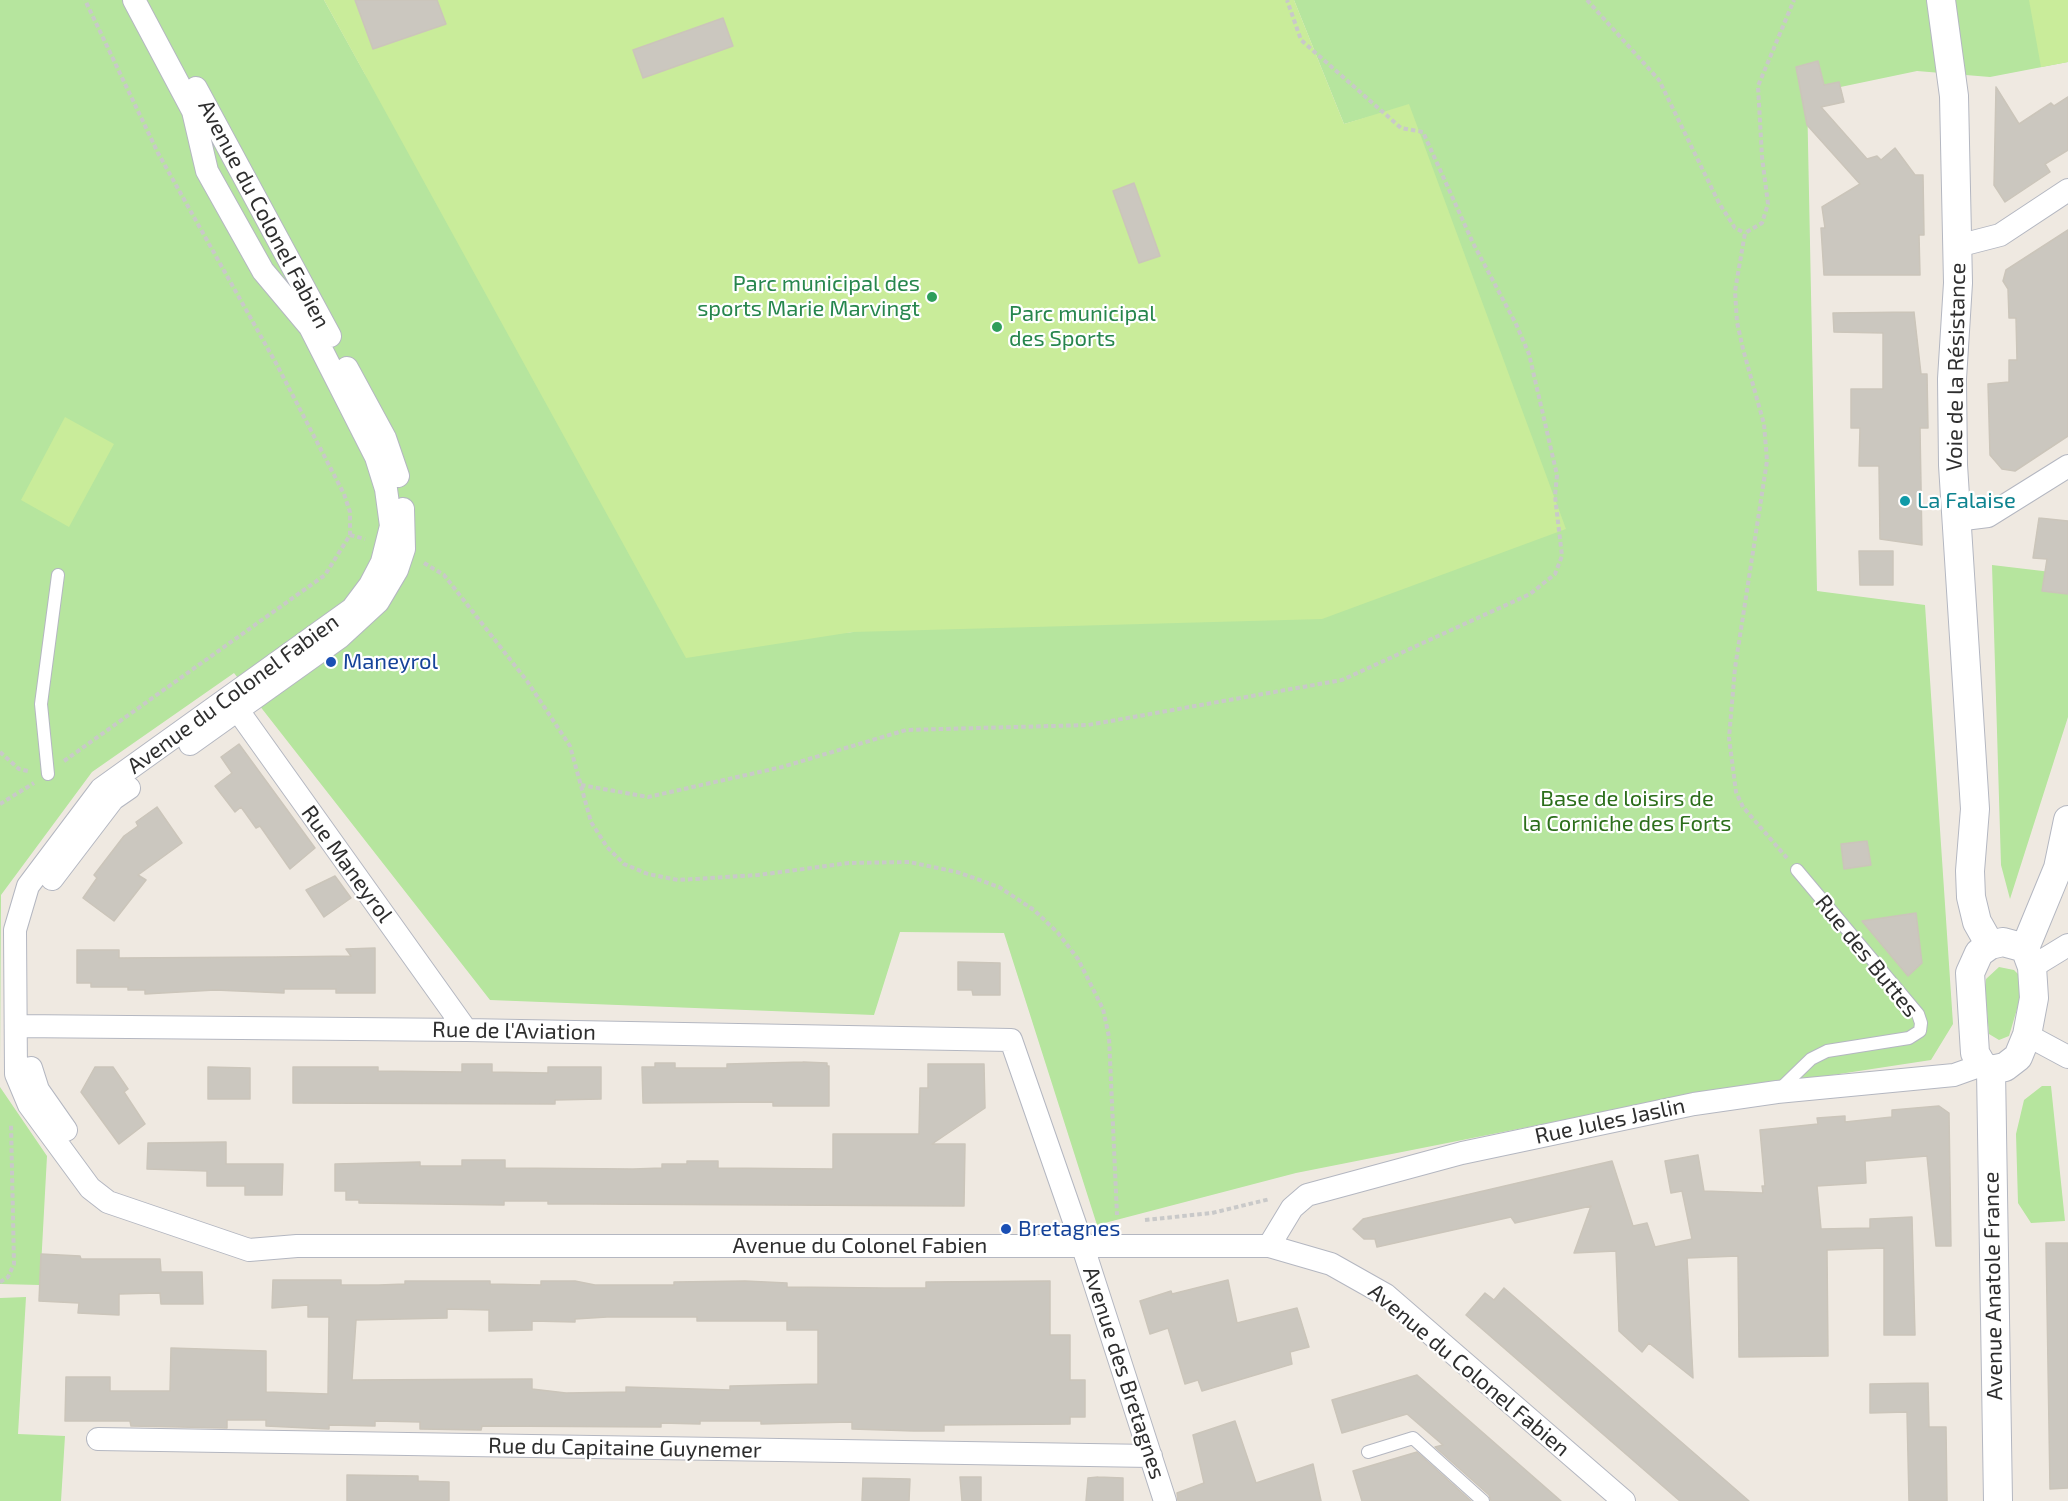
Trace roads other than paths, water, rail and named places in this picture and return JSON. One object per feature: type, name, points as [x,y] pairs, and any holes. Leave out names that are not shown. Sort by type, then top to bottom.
[{"type":"street","name":"Avenue du Colonel Fabien","points":[[134,0],[193,111],[207,171],[262,271],[310,327],[376,457],[387,498],[391,526],[382,562],[370,585],[352,609],[233,704]]},
{"type":"street","name":"Avenue du Colonel Fabien","points":[[149,0],[385,438],[401,486],[404,549],[397,570],[378,602],[353,627],[101,789],[28,886],[15,930],[24,1026],[16,1074],[28,1105],[90,1188],[108,1202],[249,1250],[297,1246],[989,1247],[1082,1244],[1269,1246],[1331,1264],[1386,1295],[1624,1501]]},
{"type":"street","name":"Voie de la Résistance","points":[[1941,0],[1954,96],[1958,284],[1952,379],[1956,520],[1975,809],[1970,871],[1971,897],[1977,922],[1990,945]]},
{"type":"street","points":[[1957,244],[2000,235],[2068,190]]},
{"type":"street","points":[[1956,520],[1988,516],[2068,466]]},
{"type":"street","name":"Rue Maneyrol","points":[[233,704],[466,1030]]},
{"type":"street","points":[[1987,1068],[2005,1067],[2018,1056],[2028,1035],[2034,999],[2029,957],[2058,868],[2068,820]]},
{"type":"street","points":[[1990,945],[2003,942],[2029,957],[2068,945]]},
{"type":"street","name":"Avenue Anatole France","points":[[1990,945],[1978,953],[1970,973],[1972,1032],[1975,1053],[1987,1068],[1990,1122],[1998,1501]]},
{"type":"street","name":"Rue de l'Aviation","points":[[24,1026],[466,1030],[1011,1040]]},
{"type":"street","points":[[2028,1035],[2068,1057]]},
{"type":"street","name":"Avenue des Bretagnes","points":[[1011,1040],[1082,1244],[1165,1501]]},
{"type":"street","name":"Rue Jules Jaslin","points":[[1269,1246],[1292,1208],[1307,1195],[1462,1153],[1562,1130],[1694,1104],[1778,1092],[1954,1075],[1987,1068]]},
{"type":"street","name":"Rue du Capitaine Guynemer","points":[[98,1439],[1151,1456]]},
{"type":"lane","points":[[48,774],[41,704],[58,575]]},
{"type":"lane","name":"Rue des Buttes","points":[[1778,1092],[1811,1059],[1827,1051],[1909,1038],[1920,1031],[1921,1023],[1918,1014],[1797,870]]},
{"type":"lane","points":[[1368,1452],[1413,1438],[1483,1501]]},
{"type":"place","name":"Parc municipal des sports Marie Marvingt","points":[[932,297]]},
{"type":"place","name":"Parc municipal des Sports","points":[[997,327]]},
{"type":"place","name":"La Falaise","points":[[1905,501]]},
{"type":"place","name":"Maneyrol","points":[[331,662]]},
{"type":"place","name":"Bretagnes","points":[[1006,1229]]},
{"type":"park label","name":"Base de loisirs de la Corniche des Forts","points":[[1627,812]]}]
